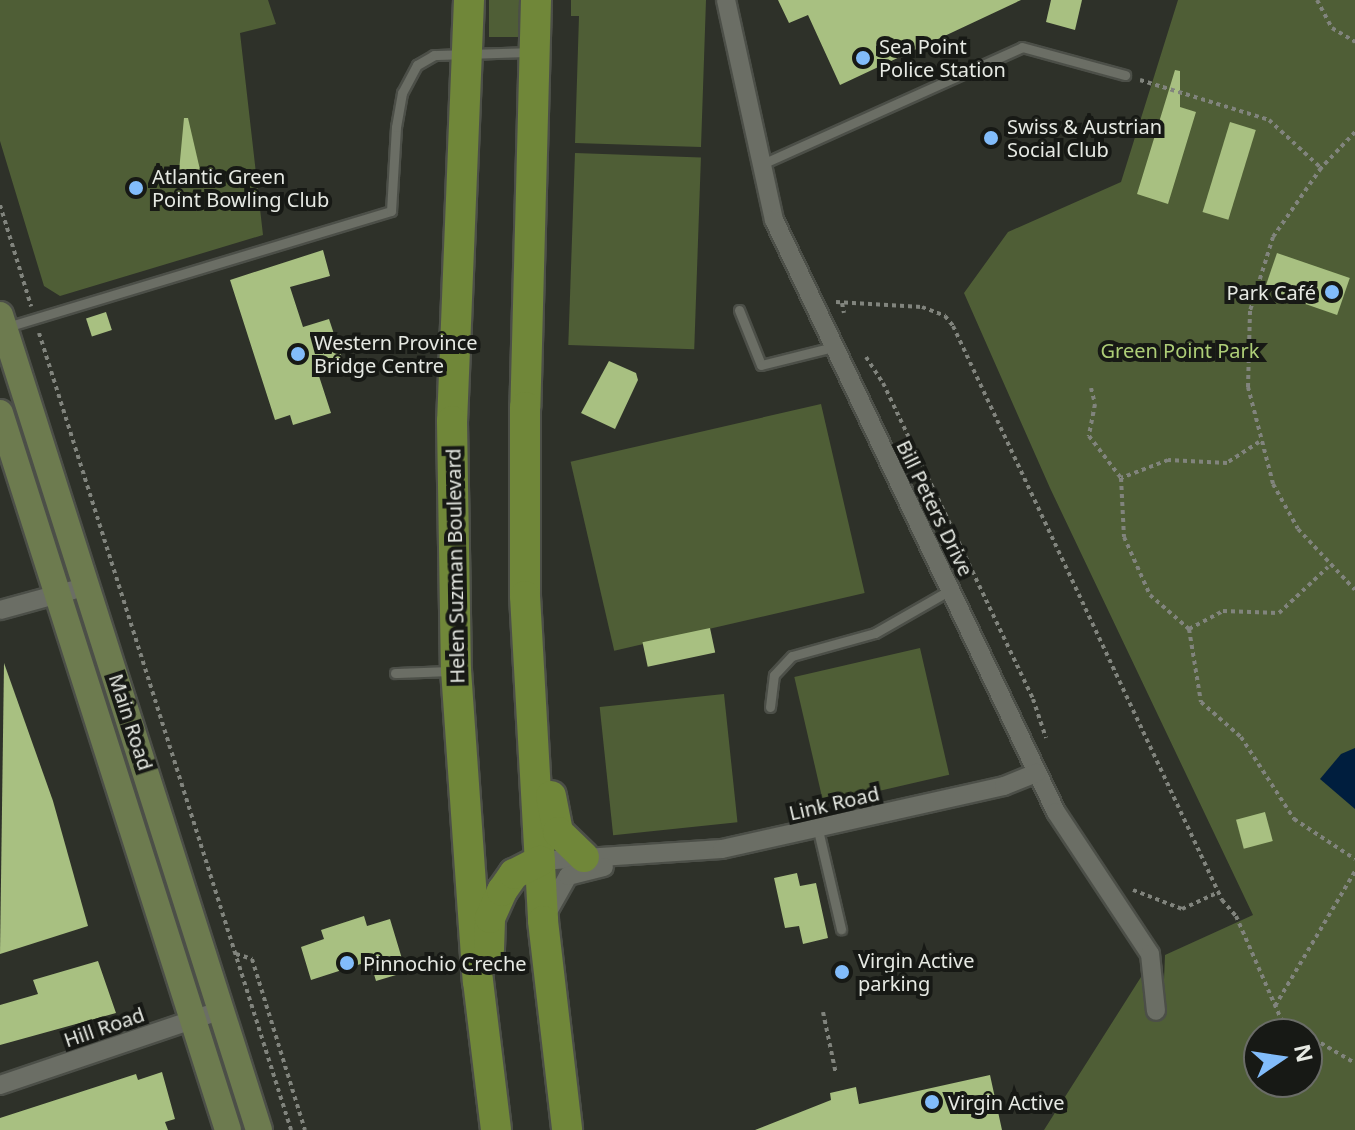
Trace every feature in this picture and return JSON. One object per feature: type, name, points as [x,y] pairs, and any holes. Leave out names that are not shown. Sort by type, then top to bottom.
[{"type":"main road","name":"Helen Suzman Boulevard","points":[[469,0],[452,421],[456,670],[478,981],[496,1130]]},
{"type":"main road","points":[[536,0],[538,51],[525,407],[525,596],[543,921],[567,1130]]},
{"type":"main road","name":"Main Road","points":[[2,322],[259,1130]]},
{"type":"main road","name":"Main Road","points":[[0,413],[228,1130]]},
{"type":"main road","points":[[525,596],[544,672],[554,819],[563,839],[584,857]]},
{"type":"main road","points":[[507,1130],[488,929],[495,904],[514,874],[540,861]]},
{"type":"street","name":"Bill Peters Drive","points":[[726,0],[774,220],[1036,773],[1071,839],[1150,954],[1156,1011]]},
{"type":"street","points":[[0,610],[88,586]]},
{"type":"street","name":"Link Road","points":[[540,861],[722,849],[1004,786],[1036,773]]},
{"type":"street","name":"Link Road","points":[[543,921],[568,876],[637,857]]},
{"type":"street","name":"Hill Road","points":[[0,1085],[222,1010]]},
{"type":"lane","points":[[760,165],[1022,47],[1125,75]]},
{"type":"lane","points":[[2,322],[35,318],[391,211],[402,93],[417,65],[434,55],[538,51]]},
{"type":"lane","points":[[739,310],[761,365],[833,347]]},
{"type":"lane","points":[[770,707],[774,675],[792,656],[875,633],[950,590]]},
{"type":"lane","points":[[395,673],[456,670]]},
{"type":"lane","points":[[818,830],[841,929]]},
{"type":"path","points":[[1317,0],[1332,28],[1355,42]]},
{"type":"path","points":[[1153,84],[1269,120],[1321,168]]},
{"type":"path","points":[[1355,132],[1321,168],[1273,237],[1250,311],[1248,387],[1259,442],[1292,518],[1328,567],[1355,590]]},
{"type":"path","points":[[0,205],[291,1130]]},
{"type":"path","points":[[827,295],[842,303],[922,307],[945,316],[953,326],[1219,892],[1236,916],[1281,1018]]},
{"type":"path","points":[[842,303],[844,313]]},
{"type":"path","points":[[866,357],[1013,656],[1047,740]]},
{"type":"path","points":[[1091,388],[1095,404],[1089,436],[1121,478],[1124,537],[1138,576],[1150,595],[1189,629],[1201,702],[1241,737],[1294,819],[1355,859]]},
{"type":"path","points":[[1121,478],[1168,460],[1227,463],[1259,442]]},
{"type":"path","points":[[1189,629],[1223,611],[1279,613],[1328,567]]},
{"type":"path","points":[[1275,1006],[1355,871]]},
{"type":"path","points":[[1125,881],[1142,895],[1182,909],[1219,892]]},
{"type":"path","points":[[236,954],[252,959],[305,1130]]},
{"type":"path","points":[[823,1012],[836,1074]]},
{"type":"path","points":[[1323,1044],[1355,1063]]},
{"type":"green space","name":"Atlantic Green Point Bowling Club","points":[[0,0],[268,0],[276,24],[240,33],[263,235],[60,296],[44,286],[0,141]]},
{"type":"green space","points":[[489,0],[520,0],[520,37],[489,37]]},
{"type":"green space","points":[[571,0],[706,0],[701,147],[575,143],[579,16],[571,16]]},
{"type":"green space","name":"Green Point Park","points":[[1178,0],[1355,0],[1355,1130],[1044,1130],[1141,977],[1164,980],[1165,955],[1253,915],[1050,488],[964,293],[1008,232],[1121,182]]},
{"type":"green space","points":[[575,153],[701,157],[694,349],[568,345]]},
{"type":"green space","points":[[821,404],[865,593],[614,651],[571,462]]},
{"type":"green space","points":[[920,648],[949,775],[824,804],[794,677]]},
{"type":"green space","points":[[724,694],[737,822],[613,835],[600,707]]},
{"type":"water","points":[[1355,748],[1355,809],[1320,779],[1341,754]]},
{"type":"building","name":"Sea Point Police Station","points":[[778,0],[1021,0],[840,85],[808,15],[789,23]]},
{"type":"building","points":[[1051,0],[1082,0],[1075,30],[1046,22]]},
{"type":"building","points":[[1175,70],[1180,71],[1180,107],[1196,112],[1168,204],[1137,194]]},
{"type":"building","points":[[184,118],[188,118],[201,174],[179,171]]},
{"type":"building","points":[[1230,122],[1256,130],[1228,220],[1203,212]]},
{"type":"building","name":"Western Province Bridge Centre","points":[[323,250],[330,276],[290,287],[303,327],[329,319],[344,364],[318,373],[331,413],[293,425],[290,415],[275,420],[230,280]]},
{"type":"building","points":[[1277,253],[1350,278],[1337,315],[1264,290]]},
{"type":"building","points":[[106,312],[112,330],[92,337],[86,318]]},
{"type":"building","points":[[609,361],[636,373],[638,380],[615,429],[581,413]]},
{"type":"building","points":[[710,628],[715,652],[648,667],[643,642]]},
{"type":"building","points":[[4,663],[53,801],[88,926],[0,954]]},
{"type":"building","points":[[1265,812],[1273,841],[1244,849],[1236,820]]},
{"type":"building","points":[[797,873],[800,886],[816,883],[828,938],[803,944],[799,926],[785,928],[774,878]]},
{"type":"building","points":[[364,916],[367,926],[390,919],[406,972],[376,981],[370,961],[311,980],[301,947],[324,939],[321,930]]},
{"type":"building","points":[[98,961],[116,1013],[0,1045],[0,1005],[38,994],[33,980]]},
{"type":"building","points":[[162,1072],[175,1119],[165,1122],[168,1130],[0,1130],[0,1118],[136,1074],[138,1080]]},
{"type":"building","name":"Virgin Active","points":[[990,1075],[1002,1130],[755,1130],[831,1100],[830,1093],[856,1087],[859,1104]]},
{"type":"place","name":"Sea Point Police Station","points":[[863,58]]},
{"type":"place","name":"Swiss & Austrian Social Club","points":[[991,138]]},
{"type":"place","name":"Atlantic Green Point Bowling Club","points":[[136,188]]},
{"type":"place","name":"Park Café","points":[[1332,292]]},
{"type":"place","name":"Western Province Bridge Centre","points":[[298,354]]},
{"type":"place","name":"Pinnochio Creche","points":[[347,963]]},
{"type":"place","name":"Virgin Active parking","points":[[842,972]]},
{"type":"place","name":"Virgin Active","points":[[932,1102]]}]
